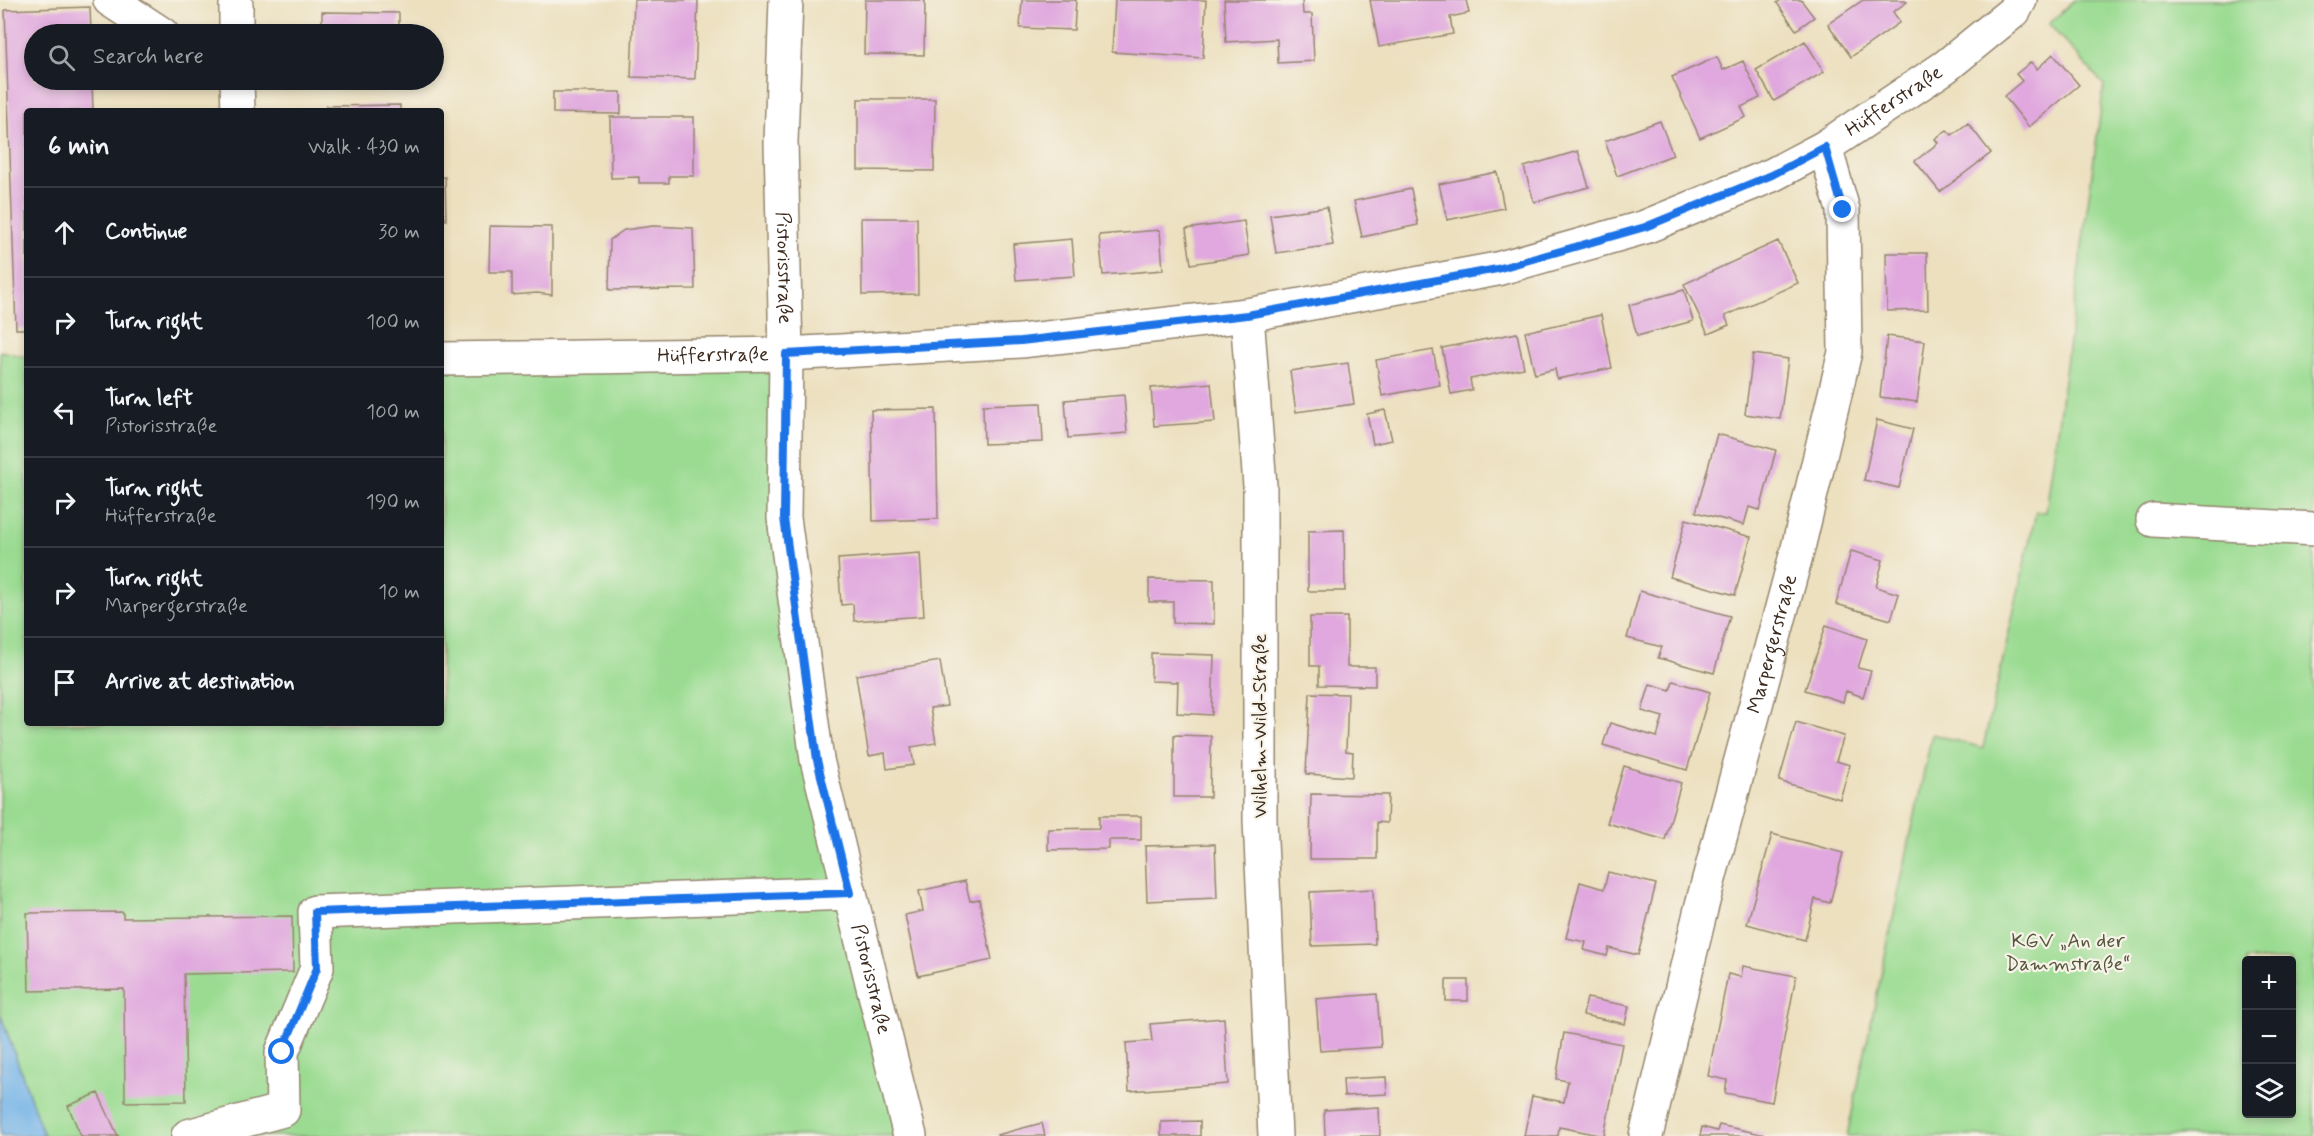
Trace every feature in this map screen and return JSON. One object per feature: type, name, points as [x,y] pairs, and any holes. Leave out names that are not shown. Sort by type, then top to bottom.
[{"type":"street","points":[[110,0],[147,24]]},
{"type":"street","name":"Pistorisstraße","points":[[786,0],[781,142],[786,354],[784,518],[817,760],[910,1136]]},
{"type":"street","name":"Hüfferstraße","points":[[444,359],[786,354],[1021,341],[1247,315],[1497,269],[1645,227],[1772,175],[1825,147],[1945,67],[2014,11],[2020,0]]},
{"type":"street","name":"Marpergerstraße","points":[[1646,1136],[1701,905],[1798,548],[1845,351],[1843,210],[1825,147]]},
{"type":"street","name":"Wilhelm-Wild-Straße","points":[[1247,315],[1260,486],[1260,820],[1275,1136]]},
{"type":"street","points":[[2153,520],[2314,529]]},
{"type":"street","points":[[188,1136],[283,1110],[282,1052],[317,968],[315,912],[850,893]]},
{"type":"green space","name":"KGV „An der Dammstraße“","points":[[2074,0],[2314,0],[2314,1136],[1847,1136],[1932,734],[1983,748],[2036,512],[2046,512],[2104,85],[2049,24]]},
{"type":"green space","points":[[0,351],[24,356],[24,726],[444,726],[444,359],[786,354],[784,518],[910,1136],[44,1136],[0,1013]]},
{"type":"water","points":[[0,1013],[44,1136],[0,1136]]},
{"type":"building","points":[[634,0],[698,0],[695,79],[631,77]]},
{"type":"building","points":[[865,0],[925,0],[924,55],[864,54]]},
{"type":"building","points":[[1022,0],[1076,0],[1074,30],[1020,28]]},
{"type":"building","points":[[1115,0],[1206,0],[1203,58],[1112,52]]},
{"type":"building","points":[[1224,0],[1302,0],[1303,14],[1312,14],[1314,61],[1278,63],[1277,39],[1226,42]]},
{"type":"building","points":[[1370,0],[1466,0],[1469,13],[1450,17],[1453,34],[1379,47]]},
{"type":"building","points":[[1781,0],[1801,0],[1814,17],[1796,30],[1777,3]]},
{"type":"building","points":[[1863,0],[1905,0],[1907,2],[1893,12],[1900,22],[1851,57],[1828,24]]},
{"type":"building","points":[[90,7],[91,24],[24,24],[24,90],[92,90],[93,108],[24,108],[24,329],[16,329],[5,10]]},
{"type":"building","points":[[322,12],[399,13],[399,24],[322,24]]},
{"type":"building","points":[[1805,41],[1824,72],[1774,101],[1756,70]]},
{"type":"building","points":[[2053,54],[2079,85],[2029,127],[2004,96],[2022,81],[2016,74],[2031,62],[2037,69]]},
{"type":"building","points":[[1717,57],[1723,70],[1743,61],[1760,98],[1741,107],[1746,117],[1700,138],[1672,77]]},
{"type":"building","points":[[553,92],[621,92],[621,114],[553,113]]},
{"type":"building","points":[[858,99],[935,99],[934,171],[858,170]]},
{"type":"building","points":[[400,105],[400,108],[326,108],[326,106]]},
{"type":"building","points":[[610,117],[694,117],[694,176],[669,176],[669,183],[639,183],[639,177],[611,178]]},
{"type":"building","points":[[1660,121],[1673,155],[1617,176],[1605,141]]},
{"type":"building","points":[[1968,123],[1991,153],[1940,192],[1915,161],[1938,143],[1935,139],[1947,130],[1952,135]]},
{"type":"building","points":[[1578,151],[1589,187],[1534,202],[1524,167]]},
{"type":"building","points":[[1497,172],[1504,208],[1447,220],[1439,184]]},
{"type":"building","points":[[444,177],[445,177],[446,220],[444,220]]},
{"type":"building","points":[[1411,189],[1418,225],[1362,237],[1354,201]]},
{"type":"building","points":[[1327,207],[1333,245],[1276,253],[1270,215]]},
{"type":"building","points":[[861,218],[917,218],[918,294],[862,295]]},
{"type":"building","points":[[1244,221],[1249,255],[1191,264],[1186,229]]},
{"type":"building","points":[[490,226],[552,227],[552,295],[537,293],[512,295],[512,272],[489,272]]},
{"type":"building","points":[[653,226],[693,228],[695,289],[609,290],[610,240],[624,230]]},
{"type":"building","points":[[1160,230],[1163,270],[1103,275],[1099,235]]},
{"type":"building","points":[[1072,239],[1075,276],[1016,280],[1013,244]]},
{"type":"building","points":[[1778,241],[1798,283],[1725,316],[1729,325],[1708,334],[1684,284]]},
{"type":"building","points":[[1886,253],[1927,253],[1928,310],[1887,311]]},
{"type":"building","points":[[1684,290],[1693,321],[1637,336],[1629,305]]},
{"type":"building","points":[[1601,315],[1612,368],[1557,379],[1555,369],[1535,374],[1525,332]]},
{"type":"building","points":[[1517,333],[1524,368],[1470,379],[1472,390],[1451,394],[1442,348]]},
{"type":"building","points":[[1887,336],[1925,341],[1917,402],[1880,397]]},
{"type":"building","points":[[1433,350],[1440,385],[1382,396],[1376,360]]},
{"type":"building","points":[[1753,354],[1788,359],[1780,419],[1745,414]]},
{"type":"building","points":[[1348,363],[1354,404],[1296,412],[1290,371]]},
{"type":"building","points":[[1211,383],[1215,422],[1154,426],[1151,388]]},
{"type":"building","points":[[1124,395],[1127,433],[1068,438],[1065,400]]},
{"type":"building","points":[[1041,403],[1043,442],[984,444],[983,405]]},
{"type":"building","points":[[936,409],[938,519],[873,521],[871,410]]},
{"type":"building","points":[[1385,410],[1392,440],[1373,444],[1367,414]]},
{"type":"building","points":[[1877,420],[1913,429],[1899,488],[1864,480]]},
{"type":"building","points":[[1717,434],[1776,450],[1760,510],[1749,507],[1744,525],[1696,512]]},
{"type":"building","points":[[1686,519],[1751,537],[1735,595],[1670,577]]},
{"type":"building","points":[[1344,530],[1345,591],[1308,591],[1308,531]]},
{"type":"building","points":[[1851,551],[1883,560],[1876,587],[1899,594],[1891,620],[1836,604]]},
{"type":"building","points":[[920,553],[924,616],[854,621],[853,604],[841,605],[838,559]]},
{"type":"building","points":[[1149,579],[1214,580],[1214,624],[1173,623],[1173,602],[1149,602]]},
{"type":"building","points":[[1640,591],[1730,616],[1714,673],[1658,658],[1662,647],[1627,638]]},
{"type":"building","points":[[1310,617],[1347,617],[1347,667],[1375,667],[1375,686],[1319,685],[1319,666],[1310,666]]},
{"type":"building","points":[[1826,625],[1867,639],[1858,668],[1871,671],[1863,697],[1846,691],[1843,702],[1805,690]]},
{"type":"building","points":[[1151,653],[1214,655],[1212,715],[1177,713],[1178,682],[1151,681]]},
{"type":"building","points":[[940,661],[947,706],[930,708],[936,743],[911,747],[914,765],[887,769],[885,753],[869,756],[856,675]]},
{"type":"building","points":[[1673,681],[1710,692],[1687,770],[1603,745],[1610,723],[1657,737],[1663,717],[1642,711],[1650,684],[1670,690]]},
{"type":"building","points":[[1310,693],[1348,694],[1346,751],[1353,752],[1352,777],[1306,774]]},
{"type":"building","points":[[1796,722],[1844,736],[1836,761],[1850,765],[1840,799],[1779,781]]},
{"type":"building","points":[[1174,735],[1211,736],[1210,797],[1174,797]]},
{"type":"building","points":[[1624,766],[1681,783],[1665,840],[1607,823]]},
{"type":"building","points":[[1311,794],[1388,795],[1387,823],[1377,822],[1377,859],[1310,859]]},
{"type":"building","points":[[1099,816],[1141,816],[1141,840],[1109,840],[1109,849],[1048,850],[1048,829],[1099,828]]},
{"type":"building","points":[[1772,834],[1843,853],[1830,903],[1815,899],[1805,940],[1747,924]]},
{"type":"building","points":[[1215,844],[1217,898],[1147,901],[1145,846]]},
{"type":"building","points":[[1608,872],[1656,884],[1638,955],[1609,948],[1607,956],[1584,950],[1586,942],[1566,938],[1580,882],[1604,889]]},
{"type":"building","points":[[965,881],[970,901],[979,899],[992,960],[918,976],[905,915],[923,911],[919,891]]},
{"type":"building","points":[[1373,889],[1375,944],[1312,946],[1310,892]]},
{"type":"building","points":[[123,912],[123,918],[292,916],[293,972],[184,974],[186,1101],[125,1102],[124,989],[29,991],[27,913]]},
{"type":"building","points":[[1743,966],[1796,976],[1772,1102],[1725,1093],[1727,1080],[1708,1076],[1728,974],[1741,977]]},
{"type":"building","points":[[1446,980],[1468,980],[1468,1001],[1446,1001]]},
{"type":"building","points":[[1377,994],[1381,1047],[1320,1051],[1316,999]]},
{"type":"building","points":[[1587,998],[1629,1006],[1625,1024],[1583,1015]]},
{"type":"building","points":[[1224,1018],[1228,1084],[1129,1091],[1126,1043],[1152,1041],[1150,1024]]},
{"type":"building","points":[[1564,1033],[1622,1044],[1604,1136],[1559,1127],[1558,1136],[1524,1136],[1532,1096],[1564,1102],[1568,1081],[1556,1079]]},
{"type":"building","points":[[1386,1077],[1387,1094],[1344,1096],[1343,1079]]},
{"type":"building","points":[[98,1093],[118,1136],[81,1136],[68,1106]]},
{"type":"building","points":[[1379,1107],[1380,1136],[1325,1136],[1324,1110]]},
{"type":"building","points":[[1200,1121],[1200,1136],[1161,1136],[1161,1122]]},
{"type":"building","points":[[1042,1123],[1045,1136],[997,1135]]},
{"type":"building","points":[[1719,1125],[1766,1136],[1700,1136],[1702,1127],[1717,1131]]},
{"type":"route","points":[[282,1052],[317,968],[315,912],[850,893],[817,760],[784,518],[786,354],[1021,341],[1247,315],[1497,269],[1645,227],[1772,175],[1825,147],[1843,210]]}]
